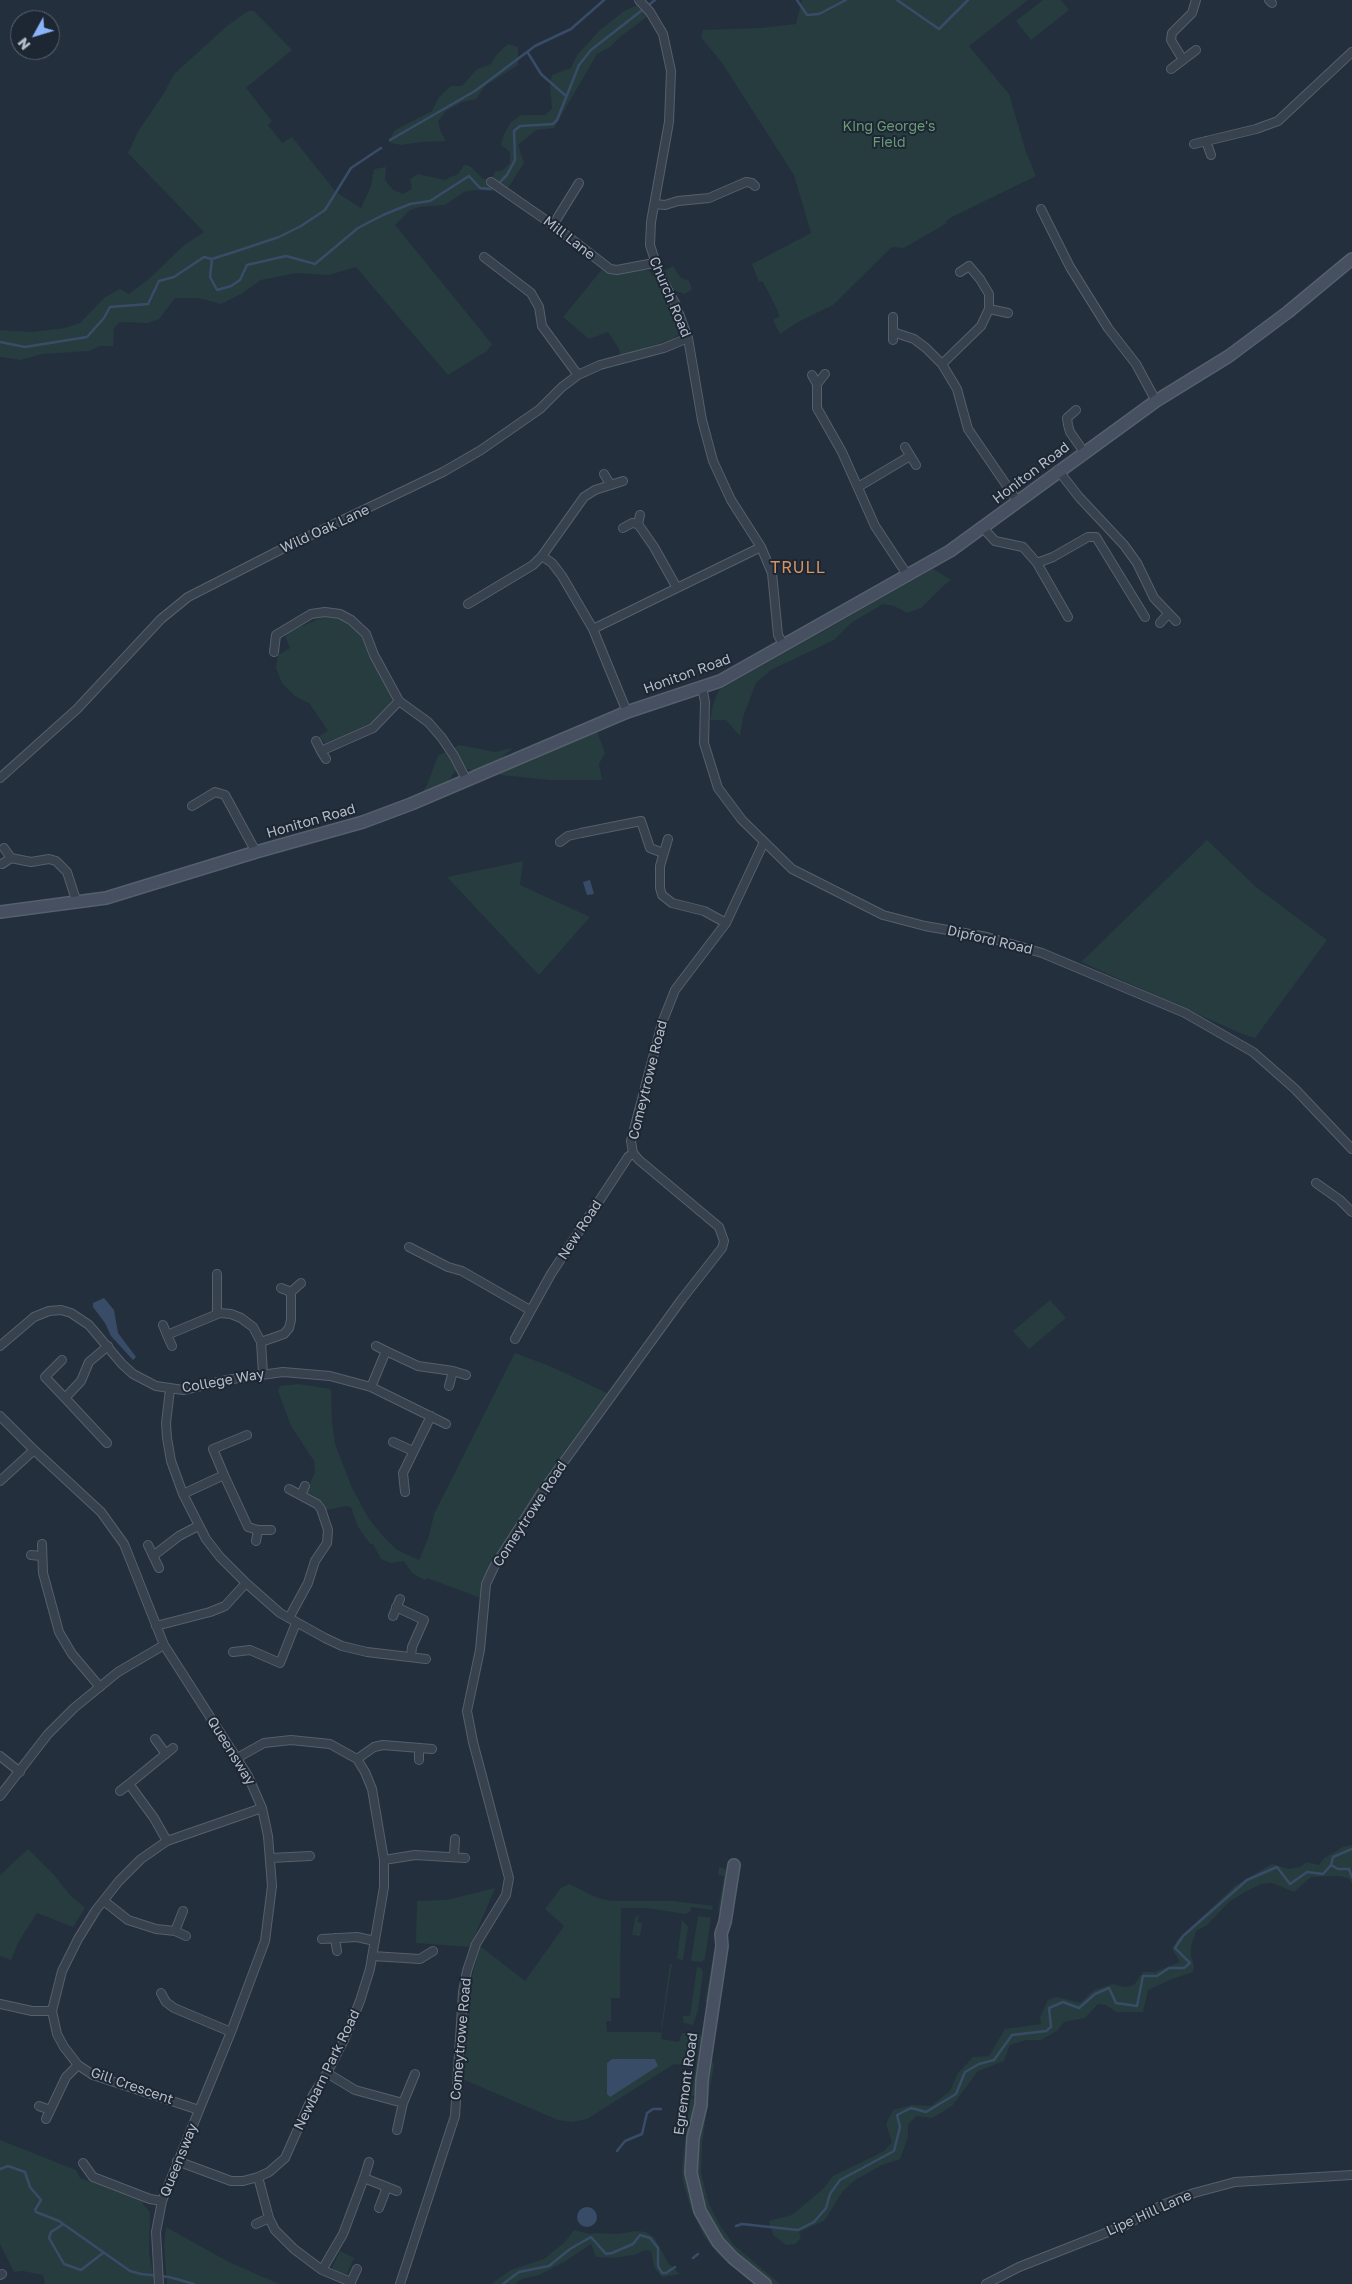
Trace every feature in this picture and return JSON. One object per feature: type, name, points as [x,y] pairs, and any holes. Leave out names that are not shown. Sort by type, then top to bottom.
[{"type":"street","points":[[1183,60],[1171,40],[1172,34],[1192,12],[1196,0]]},
{"type":"street","name":"Church Road","points":[[641,1],[663,34],[671,71],[668,122],[650,245],[654,262],[675,303],[688,338],[702,420],[713,461],[731,500],[761,547],[772,573],[778,634],[783,644]]},
{"type":"street","points":[[1171,69],[1196,50]]},
{"type":"street","points":[[1194,144],[1256,129],[1278,121],[1352,52]]},
{"type":"street","points":[[1206,141],[1211,155]]},
{"type":"street","name":"Mill Lane","points":[[491,182],[553,225],[610,269],[617,270],[654,262]]},
{"type":"street","points":[[655,204],[665,205],[678,201],[709,198],[746,182],[752,182],[755,186]]},
{"type":"street","points":[[553,225],[579,183]]},
{"type":"street","points":[[1041,210],[1074,274],[1108,328],[1136,364],[1156,400]]},
{"type":"street","points":[[484,257],[531,293],[539,307],[542,326],[578,375]]},
{"type":"street","name":"Honiton Road","points":[[0,912],[106,898],[256,852],[363,822],[411,804],[466,779],[628,712],[702,687],[739,671],[783,644],[908,576],[983,528],[1058,470],[1156,400],[1230,356],[1288,312],[1352,259]]},
{"type":"street","points":[[960,272],[977,260]]},
{"type":"street","points":[[942,364],[980,326],[989,309],[989,294],[969,266]]},
{"type":"street","points":[[989,309],[1008,313]]},
{"type":"street","points":[[893,317],[893,340]]},
{"type":"street","points":[[893,332],[914,340],[926,348],[942,364],[957,389],[972,435],[1018,502]]},
{"type":"street","name":"Wild Oak Lane","points":[[0,778],[77,709],[161,619],[188,597],[284,548],[443,472],[481,450],[540,409],[562,386],[578,375],[600,365],[664,348],[688,338]]},
{"type":"street","points":[[817,384],[825,374]]},
{"type":"street","points":[[812,375],[817,384],[817,408],[842,452],[875,526],[908,576]]},
{"type":"street","points":[[1064,409],[1073,412],[1068,418],[1070,432],[1084,452]]},
{"type":"street","points":[[905,447],[916,465]]},
{"type":"street","points":[[858,488],[910,456]]},
{"type":"street","points":[[1058,470],[1079,497],[1124,545],[1137,563],[1154,598],[1176,621]]},
{"type":"street","points":[[604,474],[610,484]]},
{"type":"street","points":[[471,599],[533,566],[584,497],[622,480]]},
{"type":"street","points":[[638,524],[640,515]]},
{"type":"street","points":[[622,528],[632,522],[638,524],[654,547],[677,588]]},
{"type":"street","points":[[983,528],[995,541],[1023,547],[1038,562],[1068,617]]},
{"type":"street","points":[[1038,562],[1053,557],[1088,536],[1096,537],[1145,617]]},
{"type":"street","points":[[593,629],[761,547]]},
{"type":"street","points":[[542,556],[552,563],[562,576],[593,629],[628,712]]},
{"type":"street","points":[[274,652],[276,635],[311,614],[325,612],[340,614],[359,626],[366,634],[374,655],[399,701],[423,718],[442,738],[466,779]]},
{"type":"street","points":[[1160,623],[1168,614]]},
{"type":"street","name":"Dipford Road","points":[[702,687],[705,702],[704,743],[713,776],[727,801],[764,842],[792,869],[883,916],[987,937],[1042,953],[1185,1013],[1253,1052],[1296,1089],[1352,1149]]},
{"type":"street","points":[[321,751],[373,728],[399,701]]},
{"type":"street","points":[[316,741],[326,760]]},
{"type":"street","points":[[192,806],[215,792],[225,795],[256,852]]},
{"type":"street","points":[[560,842],[568,836],[640,817],[650,848],[663,853]]},
{"type":"street","points":[[668,839],[660,866],[662,896],[672,903],[704,911],[726,923]]},
{"type":"street","name":"Comeytrowe Road","points":[[400,2284],[455,2116],[463,1992],[467,1971],[476,1944],[506,1896],[509,1878],[467,1710],[480,1650],[486,1584],[494,1566],[541,1493],[682,1299],[718,1256],[724,1241],[719,1227],[710,1218],[639,1160],[633,1153],[631,1141],[662,1022],[675,990],[726,923],[764,842]]},
{"type":"street","points":[[4,848],[11,858],[31,862],[49,859],[56,861],[66,872],[77,903]]},
{"type":"street","points":[[2,864],[11,858]]},
{"type":"street","name":"New Road","points":[[514,1339],[551,1274],[628,1157],[633,1153]]},
{"type":"street","points":[[1316,1183],[1340,1200],[1352,1212]]},
{"type":"street","points":[[409,1246],[480,1281],[530,1310]]},
{"type":"street","points":[[217,1274],[217,1314]]},
{"type":"street","points":[[261,1342],[284,1334],[289,1328],[291,1320],[291,1292],[301,1283]]},
{"type":"street","points":[[281,1288],[291,1292]]},
{"type":"street","name":"College Way","points":[[0,1346],[34,1317],[49,1311],[61,1310],[81,1319],[133,1374],[156,1386],[183,1390],[263,1374],[303,1373],[330,1376],[370,1387],[446,1424]]},
{"type":"street","points":[[167,1335],[217,1314],[231,1314],[247,1322],[258,1334],[261,1342],[263,1374]]},
{"type":"street","points":[[162,1325],[172,1346]]},
{"type":"street","points":[[65,1398],[80,1381],[89,1362],[108,1346]]},
{"type":"street","points":[[376,1346],[418,1366],[453,1371],[466,1375]]},
{"type":"street","points":[[370,1387],[386,1351]]},
{"type":"street","points":[[38,1383],[62,1360]]},
{"type":"street","points":[[449,1386],[453,1371]]},
{"type":"street","points":[[44,1377],[106,1443]]},
{"type":"street","points":[[170,1389],[166,1423],[171,1461],[183,1494],[198,1526],[220,1557],[264,1600],[288,1618],[342,1646],[426,1659]]},
{"type":"street","name":"Queensway","points":[[0,1416],[96,1507],[115,1530],[131,1558],[164,1645],[248,1776],[262,1808],[271,1858],[272,1886],[265,1941],[231,2032],[162,2201],[156,2232],[159,2284]]},
{"type":"street","points":[[405,1492],[398,1478],[431,1416]]},
{"type":"street","points":[[247,1434],[209,1451],[224,1476],[248,1526],[258,1530],[271,1530]]},
{"type":"street","points":[[394,1442],[413,1451]]},
{"type":"street","points":[[0,1481],[34,1450]]},
{"type":"street","points":[[183,1494],[224,1476]]},
{"type":"street","points":[[301,1495],[305,1486]]},
{"type":"street","points":[[288,1618],[308,1583],[315,1561],[327,1543],[328,1530],[322,1510],[317,1504],[289,1489]]},
{"type":"street","points":[[153,1556],[180,1536],[198,1526]]},
{"type":"street","points":[[256,1541],[258,1530]]},
{"type":"street","points":[[42,1544],[43,1574],[60,1632],[72,1654],[100,1687]]},
{"type":"street","points":[[148,1545],[159,1568]]},
{"type":"street","points":[[324,1549],[331,1555]]},
{"type":"street","points":[[31,1555],[41,1556]]},
{"type":"street","points":[[156,1626],[210,1612],[225,1606],[246,1583]]},
{"type":"street","points":[[393,1616],[400,1599]]},
{"type":"street","points":[[396,1607],[433,1624]]},
{"type":"street","points":[[411,1657],[412,1648],[424,1620]]},
{"type":"street","points":[[280,1663],[296,1622]]},
{"type":"street","points":[[0,1796],[48,1734],[74,1708],[118,1672],[164,1645]]},
{"type":"street","points":[[233,1652],[250,1650],[288,1667]]},
{"type":"street","points":[[155,1739],[166,1754]]},
{"type":"street","points":[[237,1758],[264,1743],[290,1740],[330,1744],[357,1759],[374,1747],[383,1745],[432,1749]]},
{"type":"street","points":[[120,1791],[173,1748]]},
{"type":"street","points":[[419,1760],[420,1748]]},
{"type":"street","points":[[0,1756],[20,1772]]},
{"type":"street","name":"Newbarn Park Road","points":[[177,2162],[231,2181],[249,2180],[269,2172],[285,2158],[313,2095],[344,2040],[360,2001],[372,1956],[384,1887],[384,1860],[372,1789],[357,1759]]},
{"type":"street","points":[[129,1784],[154,1818],[167,1841]]},
{"type":"street","name":"Gill Crescent","points":[[199,2110],[93,2075],[78,2065],[57,2034],[52,2011],[62,1971],[78,1939],[104,1900],[141,1859],[167,1841],[262,1808]]},
{"type":"street","points":[[454,1856],[455,1839]]},
{"type":"street","points":[[384,1860],[415,1855],[465,1858]]},
{"type":"street","points":[[271,1858],[310,1856]]},
{"type":"street","name":"Egremont Road","points":[[734,1864],[725,1922],[721,1934],[722,1946],[702,2080],[701,2105],[693,2138],[691,2173],[700,2210],[718,2242],[733,2258],[766,2284]]},
{"type":"street","points":[[104,1900],[128,1920],[156,1929],[175,1931],[186,1936]]},
{"type":"street","points":[[175,1931],[183,1910]]},
{"type":"street","points":[[322,1939],[357,1936],[375,1941]]},
{"type":"street","points":[[335,1938],[337,1951]]},
{"type":"street","points":[[372,1956],[420,1959],[433,1952]]},
{"type":"street","points":[[161,1993],[166,2002],[174,2008],[231,2032]]},
{"type":"street","points":[[0,2004],[32,2011],[52,2011]]},
{"type":"street","points":[[46,2120],[66,2077],[78,2065]]},
{"type":"street","points":[[327,2073],[354,2090],[403,2103]]},
{"type":"street","points":[[397,2130],[403,2103],[415,2074]]},
{"type":"street","points":[[39,2106],[50,2110]]},
{"type":"street","points":[[322,2270],[343,2234],[369,2162]]},
{"type":"street","points":[[83,2163],[93,2177],[150,2199],[162,2201]]},
{"type":"street","name":"Lipe Hill Lane","points":[[986,2284],[1019,2268],[1126,2225],[1162,2205],[1194,2193],[1236,2182],[1352,2175]]},
{"type":"street","points":[[258,2177],[269,2218],[283,2239],[322,2270],[351,2283],[357,2270]]},
{"type":"street","points":[[364,2178],[397,2191]]},
{"type":"street","points":[[379,2208],[387,2187]]},
{"type":"street","points":[[256,2224],[269,2218]]},
{"type":"green space","name":"King George's Field","points":[[802,0],[1028,0],[969,46],[1009,94],[1026,152],[1036,176],[952,217],[946,221],[947,223],[904,248],[892,247],[833,305],[798,322],[780,334],[773,320],[780,316],[762,281],[759,282],[752,264],[811,233],[794,175],[722,63],[701,37],[703,30],[761,28],[796,24]]},
{"type":"green space","points":[[1043,0],[1061,0],[1069,10],[1031,40],[1016,21]]},
{"type":"green space","points":[[637,5],[648,16],[610,47],[597,54],[554,128],[536,130],[518,145],[524,163],[508,188],[494,191],[474,190],[464,192],[445,205],[419,207],[410,210],[395,225],[492,344],[487,351],[448,375],[356,267],[329,275],[296,273],[261,280],[241,294],[221,304],[198,298],[175,298],[159,319],[148,323],[120,322],[114,328],[113,346],[100,346],[89,351],[42,354],[20,360],[0,357],[0,330],[31,332],[65,328],[80,323],[105,297],[120,289],[129,294],[150,278],[183,246],[204,232],[128,153],[139,130],[164,93],[174,74],[227,26],[248,11],[254,11],[292,50],[246,88],[272,121],[268,125],[282,143],[292,137],[336,192],[361,208],[371,186],[374,169],[386,167],[385,180],[393,190],[403,194],[412,189],[410,179],[418,174],[444,180],[458,174],[464,165],[470,166],[483,179],[492,178],[495,171],[502,171],[510,163],[510,152],[501,145],[504,134],[511,122],[521,115],[545,115],[552,109],[550,84],[552,75],[571,68],[577,55],[599,31],[624,11]]},
{"type":"green space","points":[[508,44],[518,47],[518,65],[485,86],[476,99],[462,102],[446,111],[438,121],[446,141],[401,145],[388,142],[395,130],[432,111],[439,97],[451,86],[462,86],[477,69],[491,64],[497,54]]},
{"type":"green space","points":[[673,266],[681,278],[689,281],[692,290],[684,294],[674,290],[664,271]]},
{"type":"green space","points":[[603,268],[642,268],[649,271],[657,279],[678,323],[680,329],[678,335],[673,339],[620,356],[619,349],[608,332],[589,339],[563,317]]},
{"type":"green space","points":[[933,569],[951,580],[921,608],[907,613],[894,606],[883,604],[851,623],[834,640],[771,670],[756,683],[743,717],[740,736],[726,720],[710,720],[719,690]]},
{"type":"green space","points":[[324,617],[343,619],[352,624],[362,635],[393,698],[382,715],[370,725],[325,744],[319,736],[328,731],[310,704],[295,696],[282,683],[276,668],[278,655],[290,648],[286,638],[287,632]]},
{"type":"green space","points":[[597,731],[605,753],[599,764],[602,780],[550,780],[501,775],[500,773]]},
{"type":"green space","points":[[459,745],[496,752],[513,748],[496,762],[475,771],[463,768],[453,773],[451,778],[444,784],[422,793],[438,756]]},
{"type":"green space","points":[[1207,840],[1256,887],[1327,940],[1255,1038],[1081,962]]},
{"type":"green space","points":[[523,861],[520,885],[590,917],[539,975],[447,877]]},
{"type":"green space","points":[[1050,1300],[1066,1318],[1029,1349],[1013,1331]]},
{"type":"green space","points":[[515,1353],[552,1367],[609,1394],[509,1533],[482,1581],[481,1598],[427,1578],[425,1580],[412,1573],[404,1561],[391,1563],[381,1559],[373,1544],[370,1544],[358,1527],[351,1507],[346,1506],[326,1510],[321,1503],[308,1494],[307,1490],[315,1472],[314,1461],[291,1426],[278,1391],[280,1386],[298,1384],[331,1389],[335,1444],[352,1488],[369,1519],[383,1536],[397,1550],[419,1560],[429,1536],[434,1514]]},
{"type":"green space","points":[[1352,1845],[1352,1883],[1348,1878],[1339,1876],[1311,1877],[1294,1892],[1272,1883],[1261,1884],[1243,1893],[1229,1902],[1207,1925],[1196,1931],[1191,1947],[1193,1972],[1148,1990],[1143,2012],[1116,2012],[1106,2005],[1098,2004],[1085,2018],[1064,2022],[1057,2031],[1041,2040],[1026,2040],[1010,2045],[1004,2061],[978,2071],[952,2106],[932,2118],[916,2116],[908,2125],[908,2137],[900,2159],[882,2165],[855,2180],[843,2191],[824,2221],[799,2232],[801,2238],[795,2244],[786,2245],[773,2235],[769,2222],[792,2215],[824,2188],[833,2176],[884,2151],[892,2142],[886,2124],[893,2110],[912,2105],[931,2106],[950,2091],[958,2073],[973,2057],[989,2056],[1005,2029],[1041,2024],[1040,2017],[1048,2000],[1057,1997],[1080,2003],[1094,1990],[1113,1984],[1125,1987],[1134,1985],[1143,1972],[1155,1972],[1180,1962],[1172,1949],[1178,1939],[1236,1885],[1272,1864],[1289,1869],[1300,1867],[1307,1862],[1319,1865],[1324,1858],[1343,1847]]},
{"type":"green space","points":[[28,1849],[54,1875],[70,1895],[85,1908],[73,1927],[37,1913],[19,1941],[11,1960],[0,1956],[0,1875]]},
{"type":"green space","points":[[719,1867],[725,1869],[728,1873],[721,1906],[723,1911],[718,1911],[724,1876],[718,1875]]},
{"type":"green space","points":[[569,1884],[598,1898],[611,1901],[674,1901],[713,1906],[712,1910],[691,1907],[690,1912],[685,1914],[647,1908],[621,1908],[620,1998],[611,1998],[611,2021],[606,2021],[607,2032],[656,2032],[662,2033],[661,2039],[679,2042],[682,2033],[691,2033],[689,2066],[674,2064],[587,2119],[573,2122],[558,2120],[460,2078],[467,1996],[480,1946],[525,1981],[564,1926],[545,1909],[561,1888]],"holes":[[[612,2059],[653,2059],[657,2061],[607,2063]]]},
{"type":"green space","points":[[495,1888],[470,1947],[416,1943],[417,1901],[447,1900]]},
{"type":"green space","points":[[639,1914],[637,1922],[642,1923],[640,1936],[632,1935],[635,1918]]},
{"type":"green space","points":[[698,1916],[711,1918],[705,1958],[702,1962],[691,1961]]},
{"type":"green space","points":[[682,1920],[688,1927],[683,1960],[677,1959]]},
{"type":"green space","points":[[717,1934],[719,1935],[709,2002],[705,2002]]},
{"type":"green space","points":[[670,1964],[672,1964],[661,2029]]},
{"type":"green space","points":[[697,1967],[701,1968],[703,1972],[698,2010],[693,2025],[684,2023],[683,2016],[690,2016]]},
{"type":"green space","points":[[698,2034],[703,2037],[700,2097],[691,2096],[698,2051]]},
{"type":"green space","points":[[710,2052],[714,2066],[708,2098],[704,2097]]},
{"type":"green space","points":[[690,2098],[699,2100],[699,2104],[693,2109],[687,2144],[687,2175],[693,2204],[759,2284],[753,2284],[718,2254],[704,2236],[691,2209],[683,2182],[682,2168]]},
{"type":"green space","points":[[703,2100],[708,2102],[702,2144],[701,2173],[709,2204],[719,2224],[734,2245],[780,2284],[772,2284],[725,2243],[705,2211],[698,2190],[695,2160]]},
{"type":"green space","points":[[0,2140],[76,2170],[80,2178],[144,2201],[143,2204],[150,2212],[149,2252],[155,2284],[45,2284],[43,2275],[23,2271],[14,2272],[0,2244]]},
{"type":"green space","points":[[166,2227],[229,2262],[279,2284],[167,2284],[164,2245]]},
{"type":"green space","points":[[574,2230],[589,2234],[646,2232],[654,2237],[668,2263],[680,2274],[662,2277],[654,2267],[651,2251],[645,2250],[634,2255],[612,2258],[596,2257],[591,2244],[564,2262],[539,2275],[522,2279],[515,2284],[491,2284],[511,2270],[544,2259],[565,2242]]},
{"type":"green space","points":[[340,2251],[354,2258],[347,2274],[338,2273],[332,2268]]},
{"type":"water","points":[[590,880],[594,894],[587,895],[583,882]]},
{"type":"water","points":[[104,1298],[114,1310],[118,1333],[136,1357],[133,1360],[111,1336],[105,1323],[93,1307],[93,1303]]},
{"type":"water","points":[[612,2059],[655,2059],[658,2066],[610,2097],[607,2094],[607,2063]]},
{"type":"water","points":[[587,2207],[594,2210],[597,2217],[594,2224],[587,2227],[580,2224],[577,2217],[580,2210]]},
{"type":"waterway","points":[[390,140],[475,91],[535,46],[571,29],[604,0]]},
{"type":"waterway","points":[[498,184],[507,175],[515,160],[514,131],[520,126],[553,124],[557,120],[579,65],[591,50],[655,0]]},
{"type":"waterway","points":[[797,0],[807,15],[819,14],[846,0]]},
{"type":"waterway","points":[[897,0],[939,29],[968,0]]},
{"type":"waterway","points":[[528,53],[541,74],[566,96]]},
{"type":"waterway","points":[[0,342],[25,347],[87,337],[104,318],[110,307],[148,304],[159,281],[174,277],[204,257],[212,259],[279,237],[301,226],[325,210],[351,168],[381,148]]},
{"type":"waterway","points":[[212,259],[210,277],[217,290],[231,286],[240,280],[247,265],[286,256],[315,264],[358,228],[410,204],[430,201],[469,176],[480,188],[490,189],[493,187]]},
{"type":"waterway","points":[[736,2226],[742,2224],[798,2230],[814,2222],[826,2208],[830,2194],[840,2180],[894,2151],[900,2127],[897,2115],[911,2108],[926,2112],[956,2094],[965,2072],[979,2064],[994,2060],[1012,2035],[1046,2031],[1051,2027],[1049,2008],[1063,2002],[1079,2008],[1095,1994],[1109,1988],[1116,2003],[1137,2006],[1143,1976],[1157,1976],[1169,1968],[1184,1968],[1190,1963],[1175,1948],[1183,1936],[1247,1880],[1277,1867],[1290,1884],[1307,1872],[1323,1874],[1331,1865],[1333,1857],[1352,1849]]},
{"type":"waterway","points":[[1331,1865],[1338,1869],[1349,1869],[1352,1877]]},
{"type":"waterway","points":[[617,2151],[625,2141],[642,2134],[647,2113],[653,2109],[661,2109]]},
{"type":"waterway","points":[[0,2169],[8,2166],[25,2172],[30,2187],[41,2200],[35,2210],[36,2212],[59,2221],[130,2271],[169,2277],[194,2284]]},
{"type":"waterway","points":[[62,2225],[51,2232],[49,2238],[64,2264],[81,2270],[103,2253]]},
{"type":"waterway","points":[[503,2284],[519,2272],[549,2266],[570,2249],[591,2237],[606,2254],[633,2244],[640,2235],[650,2238],[658,2248],[658,2266],[662,2273],[666,2273],[675,2267]]},
{"type":"waterway","points":[[693,2258],[698,2254]]},
{"type":"district","name":"TRULL","points":[[798,568]]}]
